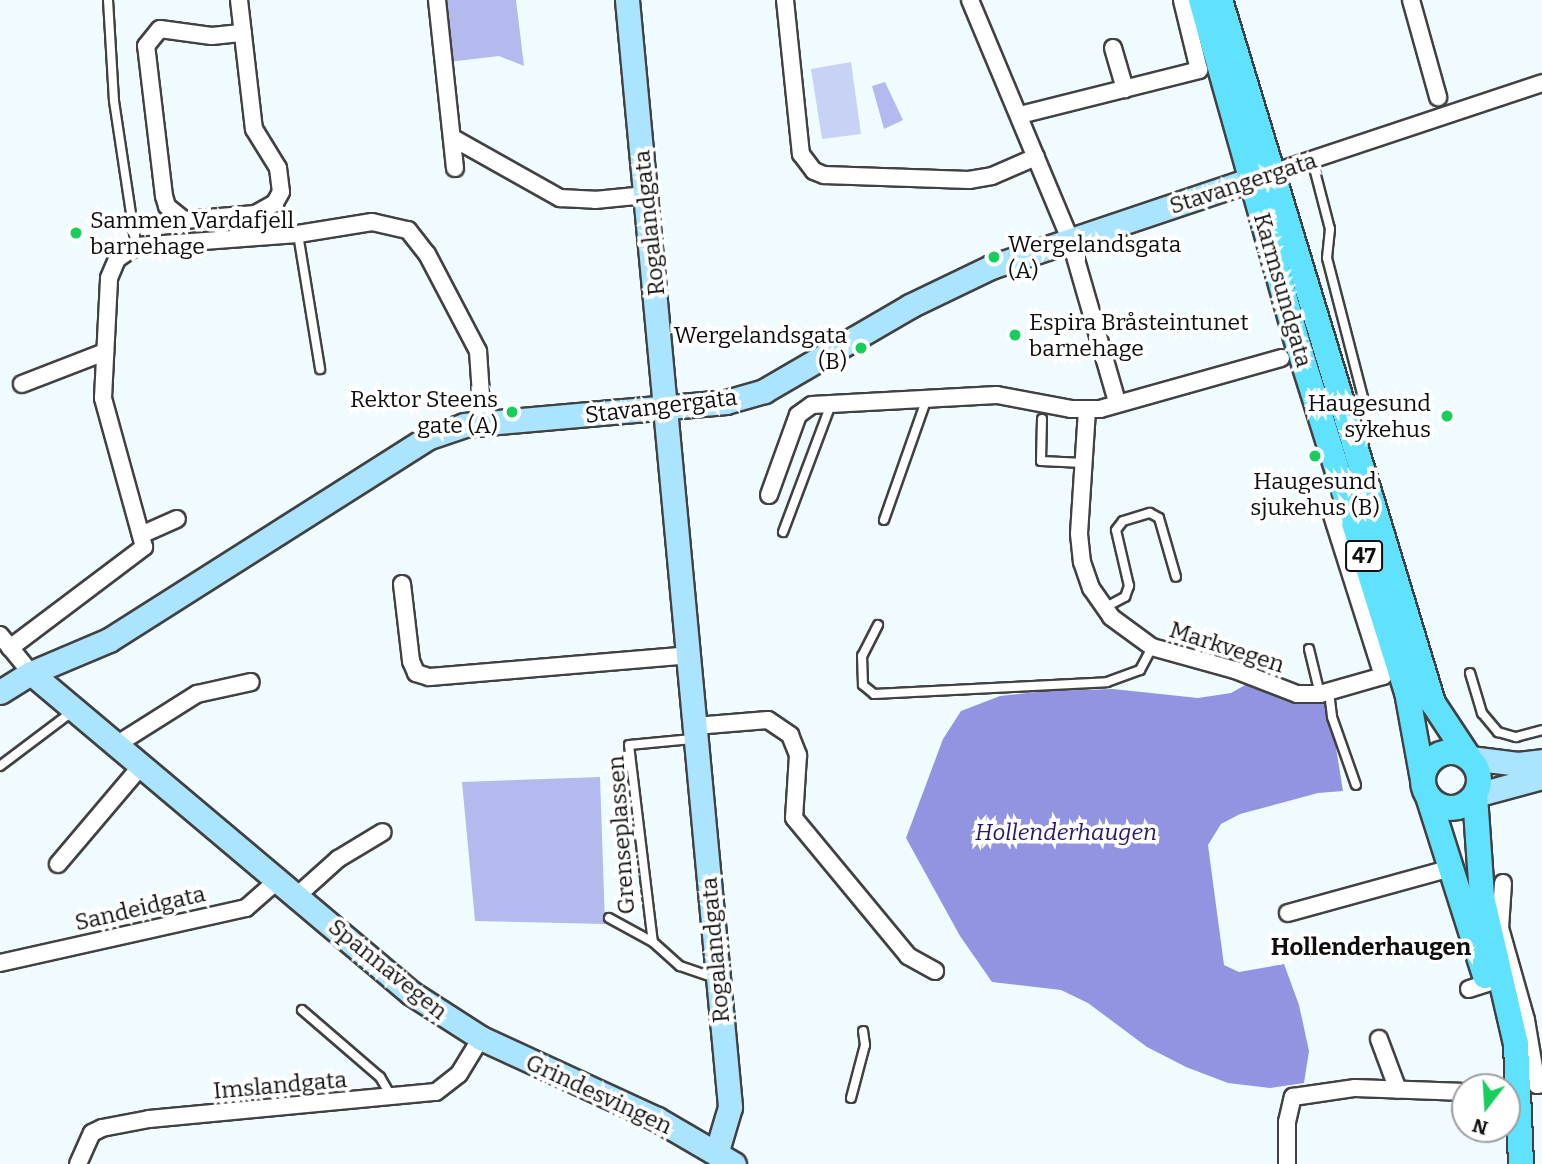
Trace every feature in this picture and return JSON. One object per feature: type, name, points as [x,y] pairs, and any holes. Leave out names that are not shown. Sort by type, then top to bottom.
[{"type":"main road","name":"Karmsundgata","points":[[1201,0],[1262,176],[1433,703],[1469,757]]},
{"type":"main road","name":"Karmsundgata","points":[[1220,0],[1326,438],[1407,692],[1426,788],[1495,1011],[1502,1073]]},
{"type":"main road","points":[[1469,757],[1448,752],[1438,755],[1425,770],[1426,788],[1446,808],[1467,804],[1475,795]]},
{"type":"main road","name":"47","points":[[1469,757],[1480,775],[1475,795]]},
{"type":"main road","name":"Karmsundgata","points":[[1475,795],[1485,983],[1516,1044],[1521,1164]]},
{"type":"main road","points":[[1506,1143],[1507,1164]]},
{"type":"street","points":[[239,0],[243,33],[254,129],[278,168],[281,192],[275,203],[255,214],[184,220],[167,206],[164,196],[146,46],[160,29],[212,36],[243,33]]},
{"type":"street","points":[[437,0],[455,168]]},
{"type":"street","name":"Rogalandgata","points":[[627,0],[730,1107],[725,1158]]},
{"type":"street","points":[[785,0],[802,154],[814,171],[824,175],[969,180],[992,176],[1036,157]]},
{"type":"street","points":[[970,0],[1020,115],[1069,239],[1117,402]]},
{"type":"street","points":[[1020,115],[1199,70],[1182,0]]},
{"type":"street","points":[[1411,0],[1438,97]]},
{"type":"street","points":[[1113,48],[1125,89]]},
{"type":"street","name":"Stavangergata","points":[[0,692],[31,673],[109,640],[404,450],[446,430],[483,424],[726,402],[764,391],[948,286],[1069,239],[1542,83]]},
{"type":"street","points":[[453,138],[560,198],[595,201],[646,195]]},
{"type":"street","points":[[5,642],[139,554],[143,534],[106,419],[106,352],[111,268],[136,246],[298,234],[372,222],[398,225],[416,238],[478,351],[483,424]]},
{"type":"street","points":[[22,384],[106,352]]},
{"type":"street","points":[[769,495],[798,415],[812,405],[997,395],[1087,410],[1281,358]]},
{"type":"street","name":"Markvegen","points":[[1087,410],[1079,548],[1091,589],[1104,608],[1122,628],[1152,647],[1236,670],[1282,690],[1325,693],[1383,676],[1332,515]]},
{"type":"street","points":[[143,534],[177,519]]},
{"type":"street","points":[[402,584],[411,661],[416,673],[429,677],[689,655]]},
{"type":"street","name":"Spannavegen","points":[[5,642],[31,673],[73,711],[279,879],[411,993],[481,1038]]},
{"type":"street","points":[[116,745],[197,694],[251,682]]},
{"type":"street","points":[[696,733],[768,720],[790,735],[798,755],[794,818],[908,956],[935,971]]},
{"type":"street","points":[[1469,757],[1518,764],[1542,761]]},
{"type":"street","points":[[58,864],[141,766]]},
{"type":"street","points":[[1475,795],[1542,777]]},
{"type":"street","points":[[298,895],[338,859],[383,832]]},
{"type":"street","points":[[1288,913],[1350,892],[1388,889],[1441,871]]},
{"type":"street","name":"Sandeidgata","points":[[0,963],[246,908],[279,879]]},
{"type":"street","points":[[1503,883],[1500,928],[1526,1020],[1540,1084]]},
{"type":"street","name":"Imslandgata","points":[[78,1164],[92,1133],[102,1128],[149,1119],[426,1094],[449,1085],[481,1038]]},
{"type":"street","name":"Grindesvingen","points":[[481,1038],[725,1158]]},
{"type":"street","points":[[1379,1040],[1398,1090]]},
{"type":"street","points":[[1287,1164],[1287,1122],[1293,1097],[1323,1089],[1451,1092]]},
{"type":"lane","points":[[108,0],[114,101],[136,246]]},
{"type":"lane","points":[[1312,160],[1330,229],[1327,258],[1365,405]]},
{"type":"lane","points":[[298,234],[320,369]]},
{"type":"lane","points":[[884,520],[927,398]]},
{"type":"lane","points":[[783,532],[831,404]]},
{"type":"lane","points":[[1042,419],[1041,461],[1086,463]]},
{"type":"lane","points":[[1104,608],[1125,597],[1129,586],[1116,530],[1123,521],[1150,513],[1159,518],[1176,577]]},
{"type":"lane","points":[[878,625],[862,656],[863,685],[874,694],[1107,682],[1140,670],[1152,647]]},
{"type":"lane","points":[[1309,649],[1356,785]]},
{"type":"lane","points":[[1470,673],[1482,713],[1498,732],[1516,737],[1542,730]]},
{"type":"lane","points":[[0,766],[73,711]]},
{"type":"lane","name":"Grenseplassen","points":[[653,942],[629,745],[696,733]]},
{"type":"lane","name":"Grenseplassen","points":[[609,918],[653,942],[680,966],[718,979]]},
{"type":"lane","points":[[302,1010],[380,1077],[393,1098]]},
{"type":"lane","points":[[851,1097],[865,1045],[863,1031]]},
{"type":"shaded area","points":[[441,0],[516,0],[524,66],[499,56],[448,62]]},
{"type":"shaded area","points":[[851,62],[861,134],[822,139],[811,69]]},
{"type":"shaded area","points":[[885,82],[903,120],[884,129],[872,86]]},
{"type":"shaded area","points":[[600,777],[605,924],[475,921],[462,782]]},
{"type":"green space","name":"Hollenderhaugen","points":[[1254,680],[1329,704],[1343,791],[1318,793],[1240,814],[1221,824],[1208,845],[1224,965],[1239,972],[1284,964],[1299,1005],[1309,1051],[1304,1083],[1270,1088],[1228,1083],[1186,1067],[1147,1047],[1088,1003],[1061,990],[992,982],[960,936],[906,838],[943,739],[961,711],[1000,696],[1045,691],[1113,689],[1198,698],[1231,693]]},
{"type":"place","name":"Sammen Vardafjell barnehage","points":[[76,233]]},
{"type":"place","name":"Wergelandsgata (A)","points":[[994,257]]},
{"type":"place","name":"Espira Bråsteintunet barnehage","points":[[1015,335]]},
{"type":"place","name":"Wergelandsgata (B)","points":[[861,348]]},
{"type":"place","name":"Rektor Steens gate (A)","points":[[512,412]]},
{"type":"place","name":"Haugesund sykehus","points":[[1447,416]]},
{"type":"place","name":"Haugesund sjukehus (B)","points":[[1315,456]]},
{"type":"district","name":"Hollenderhaugen","points":[[1371,948]]}]
